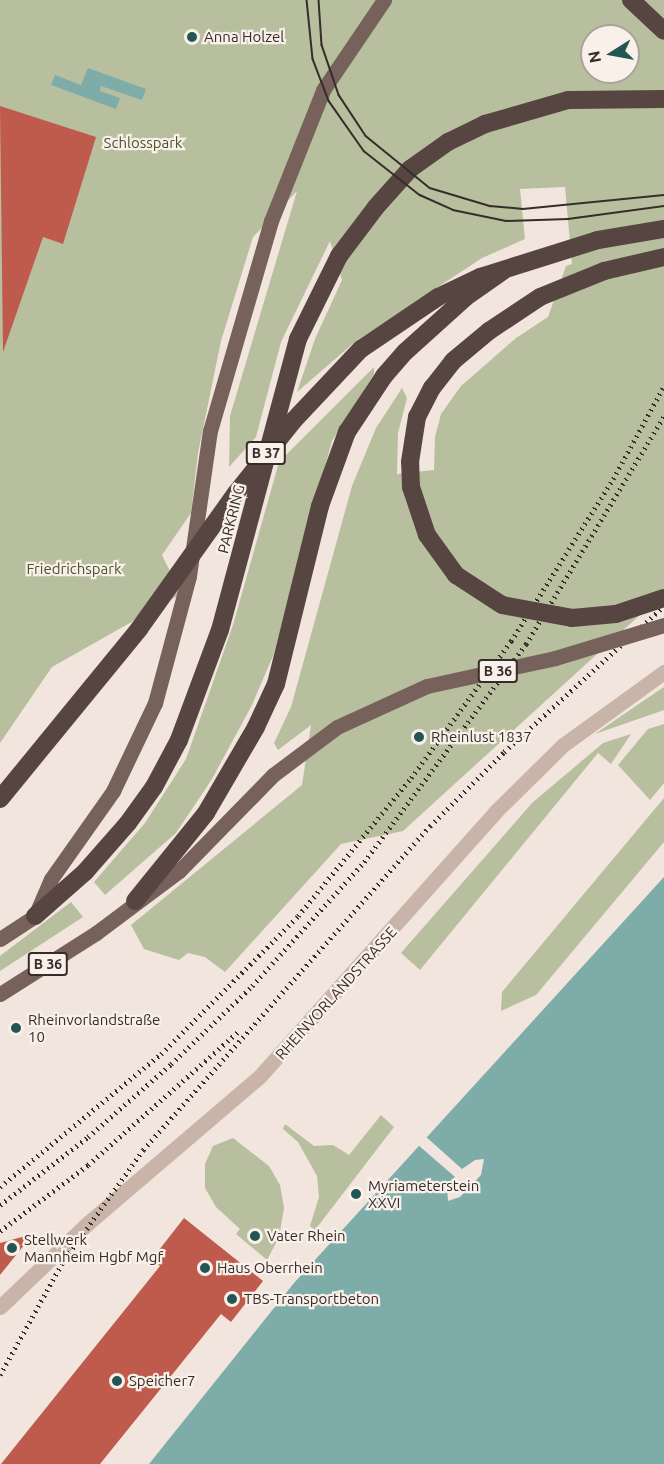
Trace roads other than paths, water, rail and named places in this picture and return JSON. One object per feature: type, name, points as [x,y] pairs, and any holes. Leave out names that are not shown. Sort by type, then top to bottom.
[{"type":"highway","points":[[633,2],[660,28]]},
{"type":"highway","name":"PARKRING","points":[[35,916],[56,886],[85,872],[154,788],[197,696],[220,630],[298,339],[339,256],[410,169],[448,142],[534,107],[568,100],[664,99]]},
{"type":"highway","name":"B 37","points":[[0,799],[139,629],[236,493],[294,420],[361,349],[438,297],[503,271],[570,248],[664,229]]},
{"type":"highway","points":[[664,257],[604,271],[573,283],[540,297],[489,331],[453,361],[432,388],[417,417],[410,462],[418,513],[427,535],[456,574],[502,605],[572,618],[616,614],[664,597]]},
{"type":"highway","points":[[135,901],[206,813],[256,727],[276,684],[320,506],[347,432],[384,376],[405,352],[466,297],[503,271]]},
{"type":"main road","points":[[56,886],[68,852],[113,791],[155,703],[189,576],[210,431],[234,340],[288,174],[323,90],[384,0]]},
{"type":"main road","name":"B 36","points":[[0,994],[96,933],[135,901],[179,871],[273,775],[337,726],[427,686],[555,658],[664,625]]},
{"type":"main road","name":"PARKRING","points":[[0,939],[35,916]]},
{"type":"street","name":"RHEINVORLANDSTRASSE","points":[[0,1307],[88,1223],[260,1076],[496,811],[563,745],[664,672]]},
{"type":"water","points":[[88,68],[146,89],[142,100],[101,86],[100,91],[120,98],[116,109],[51,85],[55,75],[81,85]]},
{"type":"water","points":[[664,877],[664,1464],[149,1464],[294,1283]]},
{"type":"tram line","points":[[307,0],[313,59],[329,101],[364,151],[420,195],[453,210],[506,221],[568,219],[664,206]]},
{"type":"tram line","points":[[319,0],[322,45],[339,95],[366,136],[430,188],[490,206],[523,209],[664,195]]},
{"type":"railway","points":[[0,1187],[161,1054],[298,916],[411,778],[511,641],[613,479],[664,386]]},
{"type":"railway","points":[[0,1205],[88,1137],[171,1064],[252,986],[364,862],[526,644],[664,416]]},
{"type":"railway","points":[[0,1375],[62,1263],[143,1150],[430,826],[504,752],[664,606]]},
{"type":"railway","points":[[0,1231],[88,1165],[238,1032]]},
{"type":"place","name":"Anna Holzel","points":[[192,37]]},
{"type":"place","name":"Rheinlust 1837","points":[[419,737]]},
{"type":"place","name":"Rheinvorlandstraße 10","points":[[16,1028]]},
{"type":"place","name":"Myriameterstein XXVI","points":[[356,1194]]},
{"type":"place","name":"Vater Rhein","points":[[255,1236]]},
{"type":"place","name":"Stellwerk Mannheim Hgbf Mgf","points":[[12,1248]]},
{"type":"place","name":"Haus Oberrhein","points":[[205,1268]]},
{"type":"place","name":"TBS-Transportbeton","points":[[232,1299]]},
{"type":"place","name":"Speicher7","points":[[117,1381]]},
{"type":"park label","name":"Schlosspark","points":[[143,143]]},
{"type":"park label","name":"Friedrichspark","points":[[74,569]]}]
